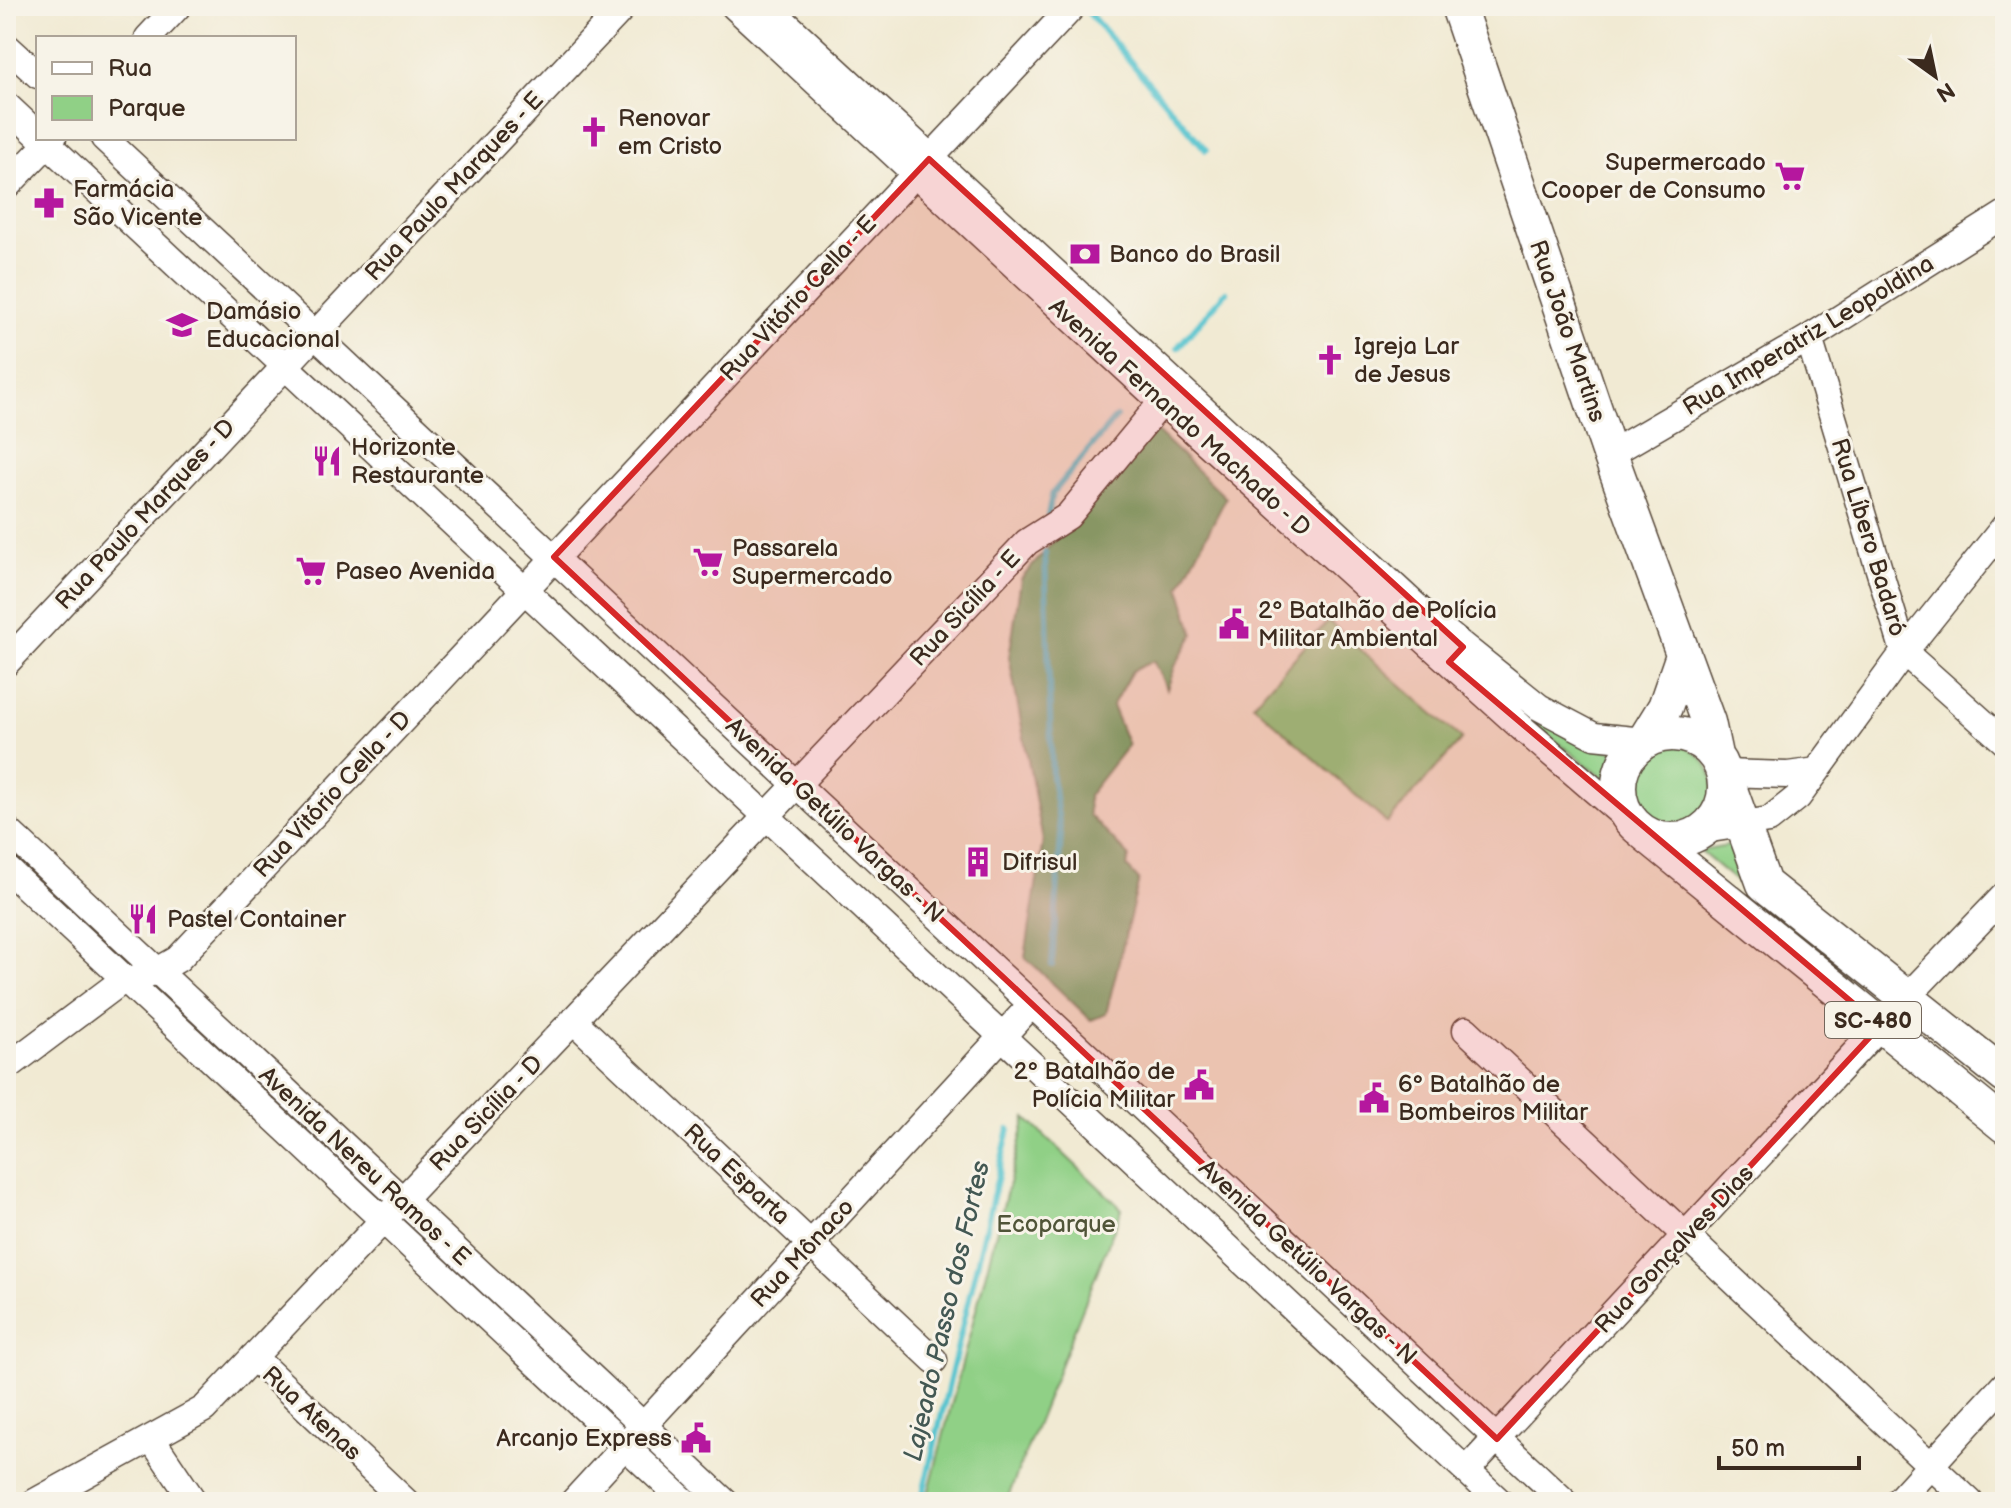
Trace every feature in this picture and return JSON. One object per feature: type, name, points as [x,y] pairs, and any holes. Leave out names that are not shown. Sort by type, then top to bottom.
[{"type":"main road","name":"Rua João Martins","points":[[1458,6],[1610,454],[1708,722],[1720,764]]},
{"type":"main road","points":[[1683,655],[1665,707],[1644,741],[1630,753],[1621,769],[1618,787],[1620,804],[1637,827],[1675,841],[1704,830],[1718,814],[1725,794],[1720,764]]},
{"type":"main road","points":[[1644,741],[1675,733],[1704,743],[1720,764],[1764,884],[2005,1076]]},
{"type":"main road","name":"Avenida Fernando Machado - D","points":[[1637,827],[2005,1126]]},
{"type":"street","points":[[150,36],[178,6]]},
{"type":"street","name":"Rua Paulo Marques - E","points":[[284,365],[624,6]]},
{"type":"street","name":"Avenida Fernando Machado - D","points":[[734,6],[922,166],[1456,654],[1637,827]]},
{"type":"street","name":"Avenida Fernando Machado - D","points":[[767,6],[922,166],[1162,402],[1456,654],[1539,707],[1594,736],[1644,741]]},
{"type":"street","name":"Rua Vitório Cella - E","points":[[524,590],[1073,6]]},
{"type":"street","points":[[6,46],[36,73]]},
{"type":"street","name":"Avenida Getúlio Vargas - N","points":[[6,105],[36,131]]},
{"type":"street","points":[[6,187],[44,140]]},
{"type":"street","name":"Avenida Getúlio Vargas - N","points":[[46,140],[1500,1502]]},
{"type":"street","name":"Avenida Getúlio Vargas - N","points":[[106,140],[1565,1502]]},
{"type":"street","name":"Rua Imperatriz Leopoldina","points":[[1610,454],[1809,338],[2002,219]]},
{"type":"street","name":"Rua Líbero Badaró","points":[[1809,338],[1904,652],[2005,742]]},
{"type":"street","name":"Rua Paulo Marques - D","points":[[6,663],[284,365]]},
{"type":"street","name":"Rua Sicília - E","points":[[768,818],[1027,542],[1068,516],[1162,402]]},
{"type":"street","points":[[1704,830],[1769,820],[1798,797],[1904,652],[2005,526]]},
{"type":"street","name":"Rua Vitório Cella - D","points":[[6,1068],[118,984],[157,971],[178,959],[524,590]]},
{"type":"street","points":[[648,706],[677,673]]},
{"type":"street","points":[[1720,764],[1788,775],[1817,771]]},
{"type":"street","name":"Rua Sicília - D","points":[[35,1502],[204,1409],[768,818]]},
{"type":"street","name":"Avenida Nereu Ramos - E","points":[[6,829],[725,1502]]},
{"type":"street","name":"Avenida Nereu Ramos - E","points":[[6,868],[685,1502]]},
{"type":"street","points":[[1906,998],[2005,895]]},
{"type":"street","name":"Rua Mônaco","points":[[573,1502],[1032,1004]]},
{"type":"street","name":"Rua Esparta","points":[[574,1021],[934,1360]]},
{"type":"street","name":"Rua Gonçalves Dias","points":[[1466,1471],[1880,1026]]},
{"type":"street","points":[[1466,1030],[1929,1467],[1970,1502]]},
{"type":"street","points":[[1044,1075],[1074,1044]]},
{"type":"street","points":[[1233,1252],[1263,1220]]},
{"type":"street","points":[[1280,1296],[1310,1264]]},
{"type":"street","points":[[520,1348],[539,1328]]},
{"type":"street","name":"Rua Atenas","points":[[253,1357],[406,1502]]},
{"type":"street","points":[[1897,1502],[2005,1384]]},
{"type":"street","points":[[151,1438],[194,1502]]},
{"type":"highlighted area","points":[[929,159],[1463,647],[1449,662],[1880,1026],[1497,1439],[554,557]]},
{"type":"green space","points":[[1152,427],[1226,498],[1180,587],[1194,634],[1176,664],[1167,689],[1153,661],[1132,671],[1112,706],[1128,745],[1088,796],[1089,815],[1129,856],[1127,867],[1139,880],[1106,1014],[1091,1020],[1025,957],[1043,841],[1009,657],[1021,579]]},
{"type":"green space","points":[[1328,621],[1462,739],[1387,823],[1253,704]]},
{"type":"green space","points":[[1543,721],[1580,744],[1619,752],[1610,783],[1538,727]]},
{"type":"green space","points":[[1670,744],[1686,748],[1700,757],[1709,771],[1713,787],[1709,803],[1700,817],[1686,826],[1670,830],[1654,826],[1640,817],[1631,803],[1627,787],[1631,771],[1640,757],[1654,748]]},
{"type":"green space","points":[[1733,845],[1747,878],[1742,886],[1700,851]]},
{"type":"green space","name":"Ecoparque","points":[[1026,1118],[1122,1209],[1006,1502],[926,1502]]},
{"type":"waterway","name":"Lajeado Passo dos Fortes","points":[[1088,12],[1206,150]]},
{"type":"waterway","name":"Lajeado Passo dos Fortes","points":[[1178,347],[1226,292]]},
{"type":"waterway","name":"Lajeado Passo dos Fortes","points":[[1048,515],[1052,494],[1116,417]]},
{"type":"waterway","name":"Lajeado Passo dos Fortes","points":[[1045,552],[1052,777],[1061,835],[1052,965]]},
{"type":"waterway","name":"Lajeado Passo dos Fortes","points":[[921,1502],[1009,1129]]},
{"type":"place","name":"Renovar em Cristo","points":[[594,132]]},
{"type":"place","name":"Supermercado Cooper de Consumo","points":[[1790,176]]},
{"type":"place","name":"Farmácia São Vicente","points":[[49,203]]},
{"type":"place","name":"Banco do Brasil","points":[[1085,254]]},
{"type":"place","name":"Damásio Educacional","points":[[182,325]]},
{"type":"place","name":"Igreja Lar de Jesus","points":[[1330,360]]},
{"type":"place","name":"Horizonte Restaurante","points":[[327,461]]},
{"type":"place","name":"Passarela Supermercado","points":[[708,562]]},
{"type":"place","name":"Paseo Avenida","points":[[311,571]]},
{"type":"place","name":"2º Batalhão de Polícia Militar Ambiental","points":[[1234,624]]},
{"type":"place","name":"Difrisul","points":[[978,862]]},
{"type":"place","name":"Pastel Container","points":[[143,919]]},
{"type":"place","name":"2º Batalhão de Polícia Militar","points":[[1199,1085]]},
{"type":"place","name":"6º Batalhão de Bombeiros Militar","points":[[1374,1098]]},
{"type":"place","name":"Arcanjo Express","points":[[696,1438]]}]
